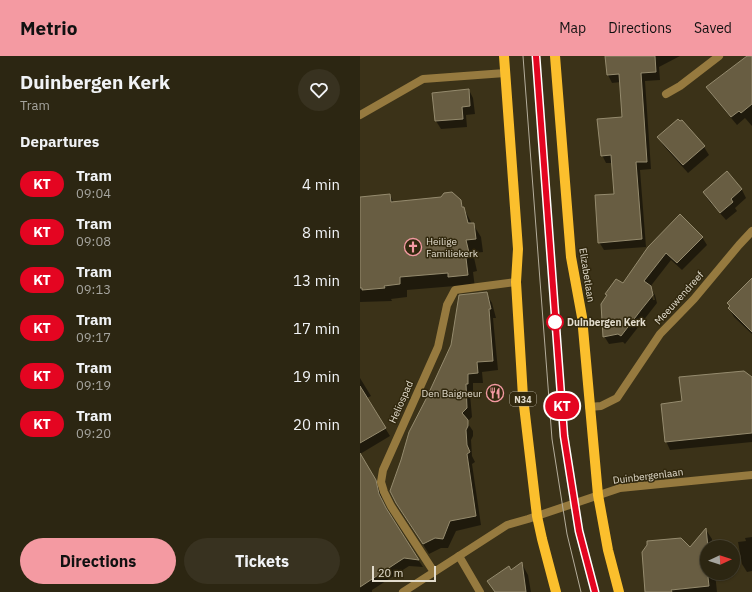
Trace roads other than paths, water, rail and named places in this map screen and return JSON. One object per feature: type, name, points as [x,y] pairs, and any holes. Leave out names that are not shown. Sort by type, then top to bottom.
[{"type":"main road","name":"N34","points":[[504,56],[518,249],[516,282],[523,397],[537,516],[556,592]]},
{"type":"main road","name":"Elizabetlaan","points":[[555,56],[571,257],[582,317],[598,495],[608,550],[619,592]]},
{"type":"street","points":[[666,94],[680,86],[719,56]]},
{"type":"street","points":[[360,115],[423,79],[505,73]]},
{"type":"street","name":"Meeuwendreef","points":[[589,407],[601,406],[617,398],[660,334],[694,298],[752,231]]},
{"type":"street","name":"Heliospad","points":[[434,572],[391,506],[384,492],[381,482],[383,470],[438,347],[447,305],[455,290],[516,282]]},
{"type":"street","name":"Duinbergenlaan","points":[[403,592],[506,525],[620,488],[752,475]]},
{"type":"street","points":[[459,556],[480,592]]},
{"type":"tram line","points":[[523,56],[552,439],[567,534],[581,592]]},
{"type":"tram line","points":[[536,56],[564,436],[579,531],[595,592]]},
{"type":"tram line","name":"KT","points":[[536,56],[564,436],[579,531],[595,592]]},
{"type":"place","name":"Heilige Familiekerk","points":[[413,247]]},
{"type":"place","name":"Duinbergen Kerk","points":[[555,322]]},
{"type":"place","name":"Den Baigneur","points":[[495,393]]}]
